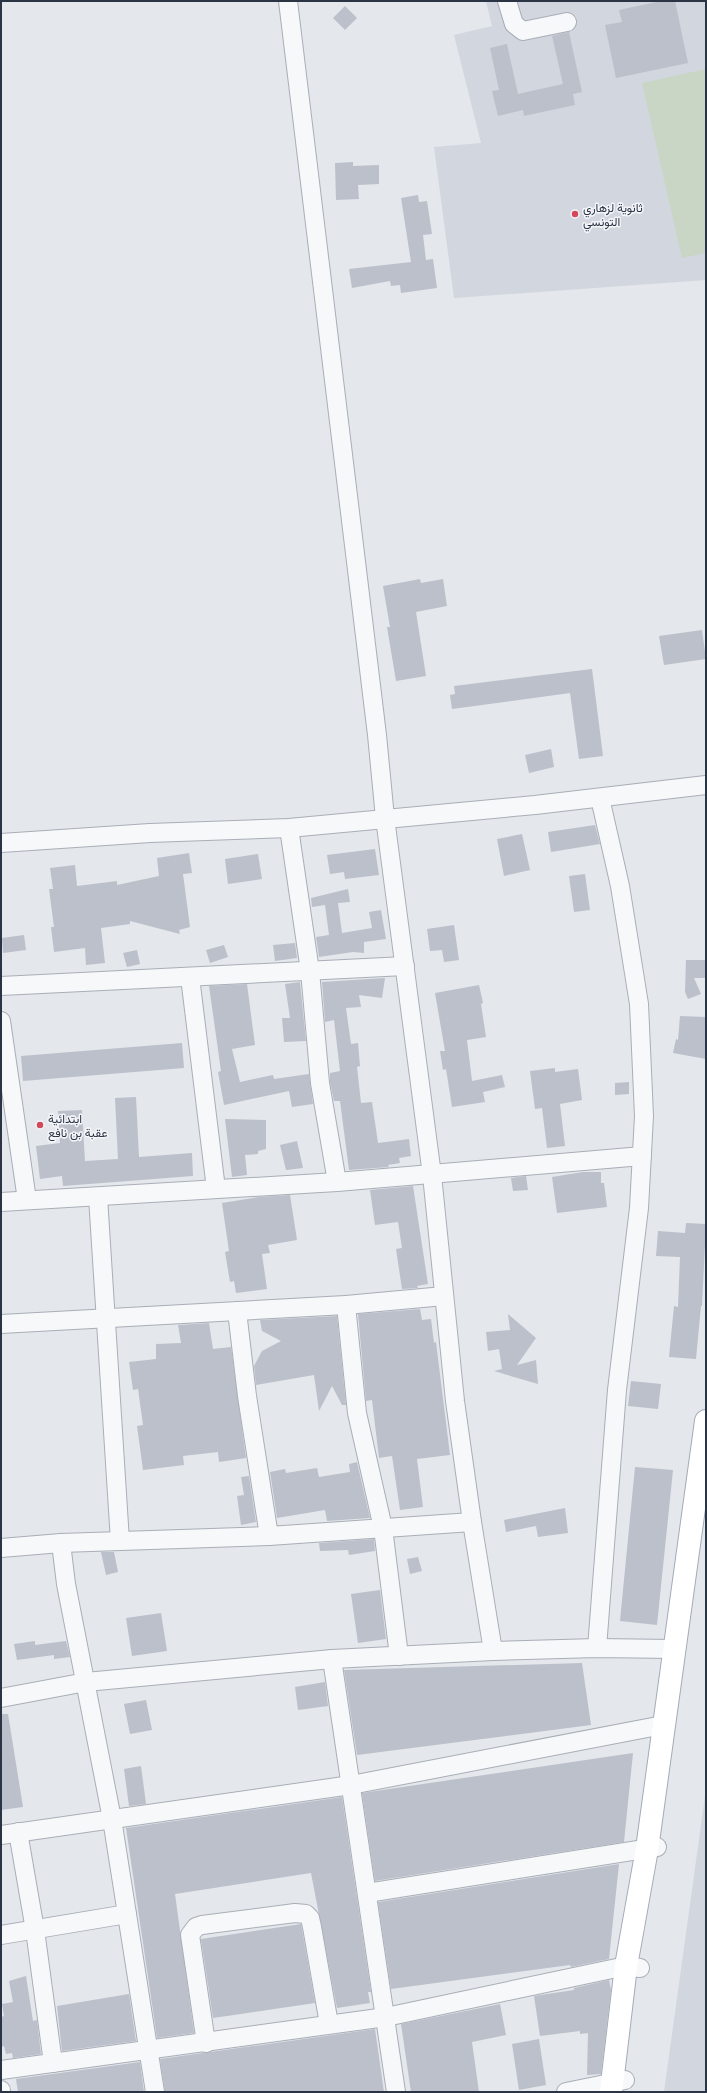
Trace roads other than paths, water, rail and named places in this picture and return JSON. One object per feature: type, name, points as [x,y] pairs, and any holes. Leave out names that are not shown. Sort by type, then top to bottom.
[{"type":"main road","points":[[618,2086],[633,1967],[652,1848],[663,1725],[706,1421]]},
{"type":"main road","points":[[674,1649],[688,1619],[706,1491]]},
{"type":"street","points":[[288,1],[376,727],[385,818],[432,1175],[455,1401],[472,1522],[494,1651]]},
{"type":"street","points":[[507,1],[514,24],[523,31],[567,22]]},
{"type":"street","points":[[1,842],[150,833],[289,828],[600,798],[706,785]]},
{"type":"street","points":[[597,1648],[617,1390],[639,1208],[644,1116],[639,1004],[620,886],[600,798]]},
{"type":"street","points":[[289,828],[310,971],[320,1083],[337,1182]]},
{"type":"street","points":[[1,986],[405,966]]},
{"type":"street","points":[[190,977],[216,1189]]},
{"type":"street","points":[[1,1021],[27,1200]]},
{"type":"street","points":[[1,1202],[337,1182],[642,1156]]},
{"type":"street","points":[[98,1197],[120,1540]]},
{"type":"street","points":[[1,1324],[346,1305],[444,1296]]},
{"type":"street","points":[[346,1305],[358,1413],[383,1528],[399,1656]]},
{"type":"street","points":[[237,1311],[247,1396],[269,1536]]},
{"type":"street","points":[[1,1548],[120,1540],[269,1536],[472,1522]]},
{"type":"street","points":[[60,1543],[66,1584],[112,1819],[154,2092]]},
{"type":"street","points":[[1,1698],[86,1682],[332,1659],[494,1651],[597,1648],[674,1649]]},
{"type":"street","points":[[332,1659],[352,1785],[396,2092]]},
{"type":"street","points":[[53,2063],[35,1930],[10,1833],[352,1785],[663,1725]]},
{"type":"street","points":[[367,1893],[652,1848]]},
{"type":"street","points":[[206,2043],[190,1935],[196,1927],[202,1925],[295,1913],[306,1914],[310,1918],[312,1927],[328,2024]]},
{"type":"street","points":[[1,1935],[127,1914]]},
{"type":"street","points":[[1,2070],[206,2043],[386,2016],[633,1967]]},
{"type":"street","points":[[566,2092],[618,2086]]},
{"type":"place","name":"ثانوية لزهاري التونسي","points":[[575,214]]},
{"type":"place","name":"ابتدائية عقبة بن نافع","points":[[40,1125]]}]
